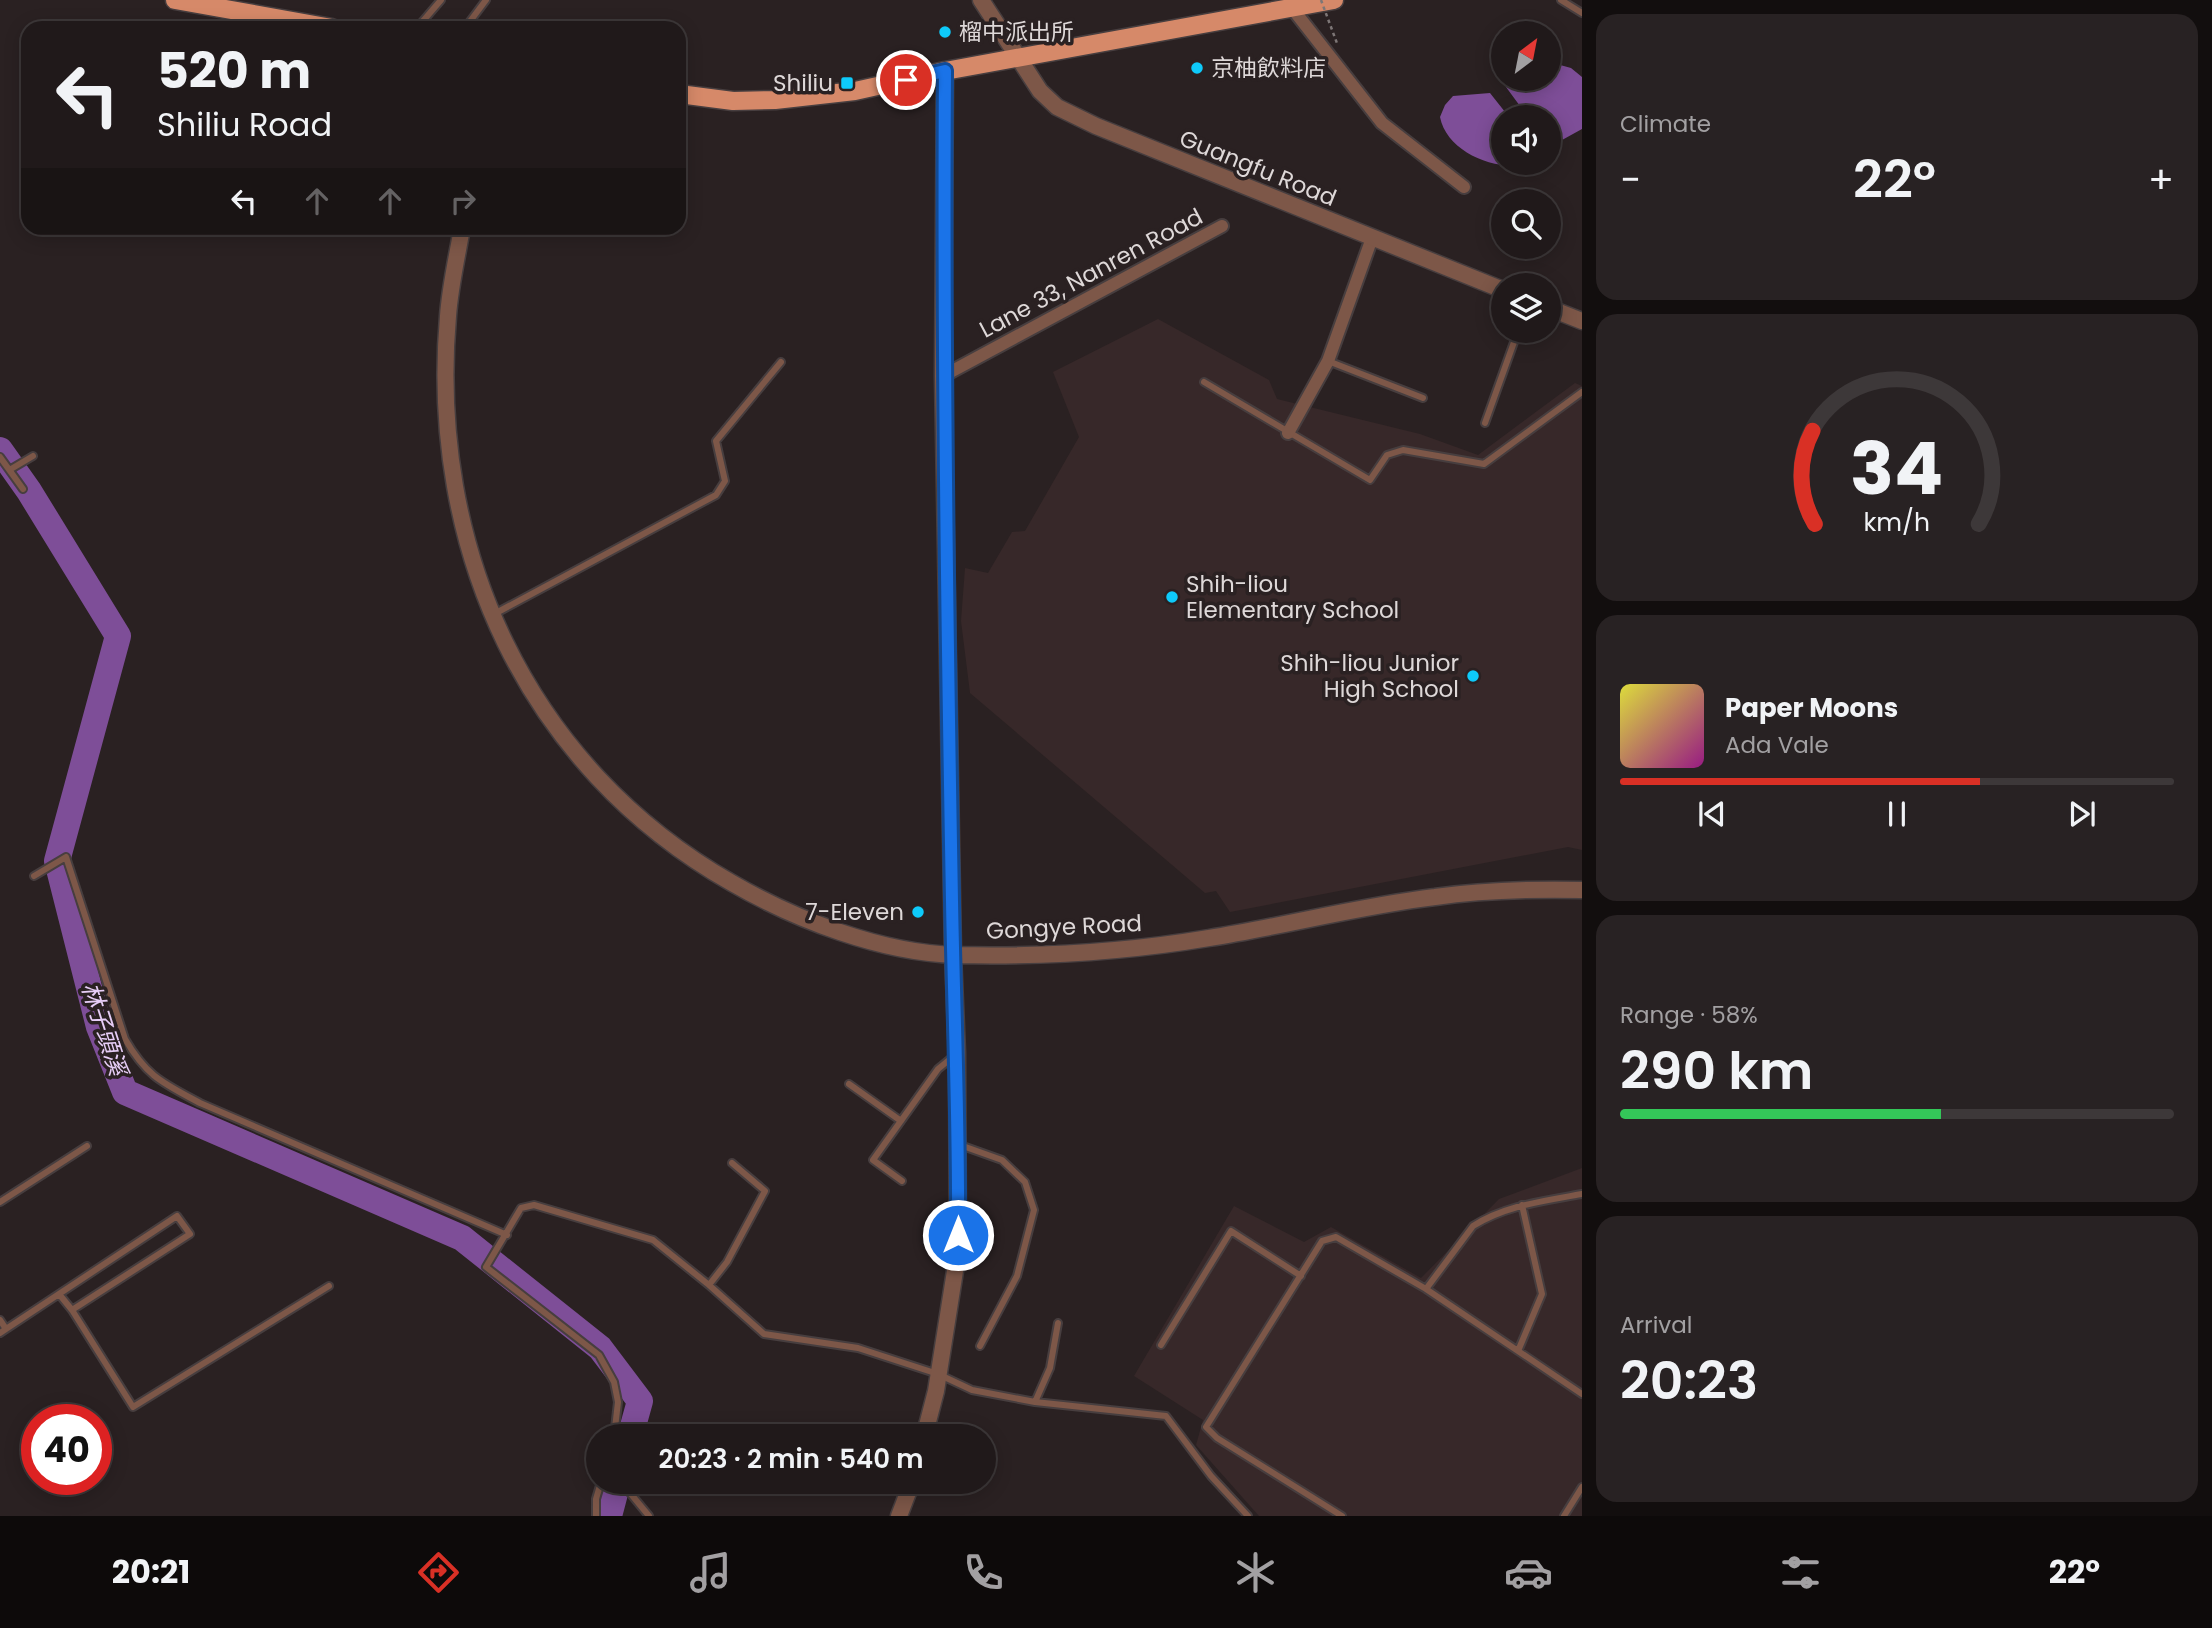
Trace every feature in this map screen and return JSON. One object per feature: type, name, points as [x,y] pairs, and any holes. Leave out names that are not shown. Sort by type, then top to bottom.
[{"type":"main road","points":[[175,0],[293,21]]},
{"type":"main road","points":[[686,95],[733,101],[775,100],[855,91],[1292,4],[1334,0]]},
{"type":"street","name":"Guangfu Road","points":[[981,0],[1016,58],[1040,91],[1057,107],[1096,127],[1491,285]]},
{"type":"street","points":[[1292,4],[1382,123],[1464,187]]},
{"type":"street","points":[[926,1424],[938,1374],[958,1252],[957,1053],[943,376],[945,71]]},
{"type":"street","name":"Lane 33, Nanren Road","points":[[943,376],[1222,226]]},
{"type":"street","name":"Gongye Road","points":[[461,235],[448,314],[445,386],[451,477],[464,538],[491,615],[521,676],[573,750],[627,807],[682,852],[744,891],[810,921],[880,943],[953,955],[1074,953],[1146,946],[1207,939],[1433,897],[1520,889],[1582,890]]},
{"type":"street","points":[[1288,433],[1328,360],[1372,238]]},
{"type":"street","points":[[1561,312],[1582,320]]},
{"type":"street","points":[[899,1516],[907,1494]]},
{"type":"lane","points":[[423,21],[441,0]]},
{"type":"lane","points":[[470,21],[486,0]]},
{"type":"lane","points":[[1561,0],[1582,13]]},
{"type":"lane","points":[[1485,423],[1514,343]]},
{"type":"lane","points":[[1328,360],[1423,398]]},
{"type":"lane","points":[[491,615],[716,495],[725,481],[716,441],[781,362]]},
{"type":"lane","points":[[1204,382],[1370,480],[1387,455],[1403,450],[1484,464],[1582,392]]},
{"type":"lane","points":[[11,470],[33,456]]},
{"type":"lane","points":[[0,457],[23,489]]},
{"type":"lane","points":[[34,876],[66,857],[125,1039],[139,1063],[156,1079],[200,1103],[507,1235]]},
{"type":"lane","points":[[902,1181],[873,1160],[938,1069],[957,1053]]},
{"type":"lane","points":[[849,1084],[901,1122]]},
{"type":"lane","points":[[958,1145],[1002,1160],[1025,1182],[1034,1210],[1017,1276],[980,1346]]},
{"type":"lane","points":[[0,1202],[87,1146]]},
{"type":"lane","points":[[709,1285],[727,1262],[765,1191],[732,1163]]},
{"type":"lane","points":[[1426,1289],[1473,1226],[1522,1205],[1582,1194]]},
{"type":"lane","points":[[615,1424],[618,1402],[614,1382],[599,1355],[486,1267],[521,1208],[534,1205],[653,1240],[764,1334],[858,1348],[938,1374],[972,1390],[1035,1402],[1166,1416],[1211,1476],[1248,1516]]},
{"type":"lane","points":[[1518,1351],[1542,1294],[1522,1205]]},
{"type":"lane","points":[[0,1320],[3,1331],[177,1216],[190,1234],[72,1310]]},
{"type":"lane","points":[[1161,1345],[1231,1231],[1301,1276]]},
{"type":"lane","points":[[1342,1516],[1217,1438],[1206,1427],[1322,1241],[1336,1237],[1426,1289],[1582,1394]]},
{"type":"lane","points":[[59,1294],[72,1310],[133,1407],[329,1286]]},
{"type":"lane","points":[[1035,1402],[1050,1368],[1058,1323]]},
{"type":"lane","points":[[1564,1516],[1582,1487]]},
{"type":"lane","points":[[596,1516],[597,1494]]},
{"type":"lane","points":[[631,1494],[649,1516]]},
{"type":"path","points":[[1321,0],[1338,46]]},
{"type":"shaded area","points":[[1561,65],[1571,68],[1582,77],[1582,129],[1561,141],[1561,105],[1519,105],[1509,91],[1561,91]]},
{"type":"shaded area","points":[[1490,93],[1500,105],[1491,105],[1491,162],[1463,150],[1445,130],[1440,117],[1453,96]]},
{"type":"shaded area","name":"Shih-liou Elementary School","points":[[1158,319],[1269,380],[1277,399],[1420,434],[1478,455],[1575,383],[1582,386],[1582,850],[1568,847],[1230,912],[1216,891],[1205,893],[970,693],[961,621],[965,568],[988,573],[1012,532],[1025,531],[1079,437],[1053,372]]},
{"type":"shaded area","points":[[1582,1168],[1582,1516],[1259,1516],[1196,1445],[1203,1420],[1134,1376],[1234,1206],[1304,1242],[1331,1227],[1421,1278],[1499,1199]]},
{"type":"waterway","name":"林子頭溪","points":[[0,450],[29,491],[118,636],[57,861],[99,1027],[125,1092],[462,1238],[600,1348],[640,1401],[634,1424]]},
{"type":"waterway","name":"林子頭溪","points":[[609,1516],[615,1494]]},
{"type":"place","name":"榴中派出所","points":[[945,32]]},
{"type":"place","name":"京柚飲料店","points":[[1197,68]]},
{"type":"place","name":"Shiliu","points":[[847,83]]},
{"type":"place","name":"Shih-liou Elementary School","points":[[1172,597]]},
{"type":"place","name":"Shih-liou Junior High School","points":[[1473,676]]},
{"type":"place","name":"7-Eleven","points":[[918,912]]},
{"type":"route","points":[[906,80],[945,71],[943,376],[957,1053],[958,1235]]}]
